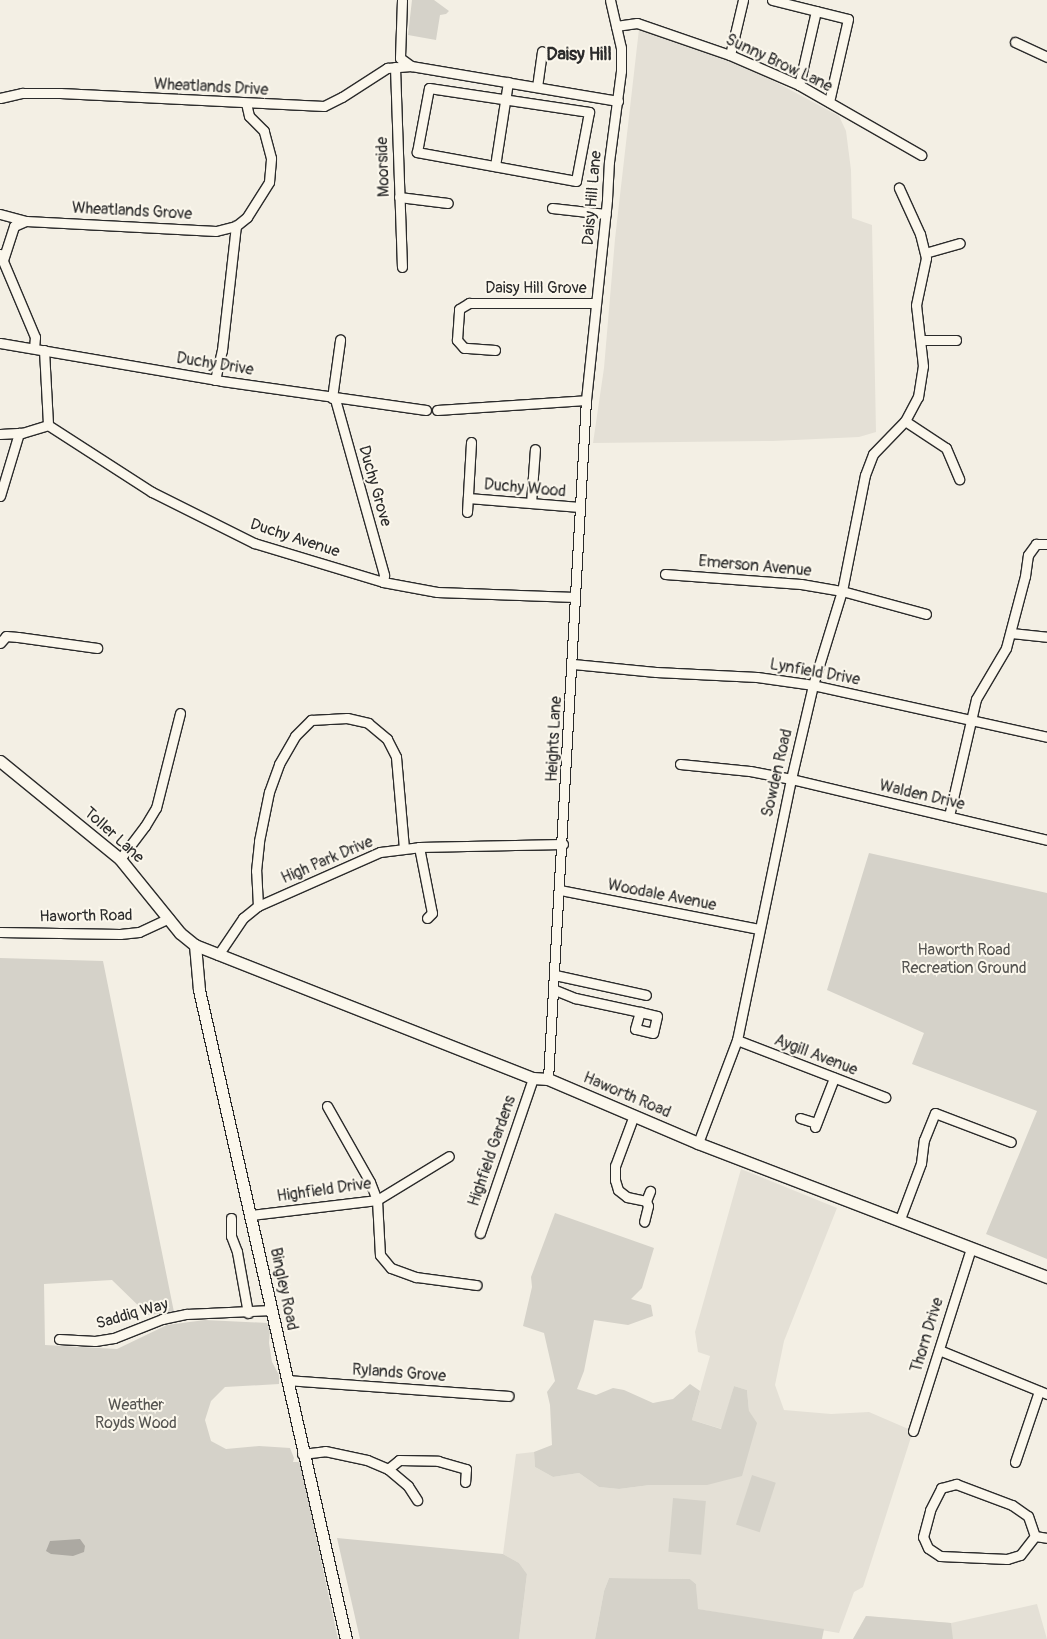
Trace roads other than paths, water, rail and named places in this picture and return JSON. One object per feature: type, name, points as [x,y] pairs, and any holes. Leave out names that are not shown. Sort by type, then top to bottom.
[{"type":"main road","name":"Toller Lane","points":[[0,761],[120,859],[180,933],[195,945]]},
{"type":"main road","name":"Haworth Road","points":[[195,945],[533,1078],[548,1078],[698,1143],[1047,1277]]},
{"type":"main road","name":"Bingley Road","points":[[195,945],[199,990],[252,1215],[302,1454],[346,1639]]},
{"type":"street","points":[[402,0],[400,58],[411,66]]},
{"type":"street","name":"Daisy Hill Lane","points":[[586,400],[606,214],[609,162],[618,101],[621,48],[610,0]]},
{"type":"street","points":[[730,55],[743,0]]},
{"type":"street","points":[[772,0],[848,19],[829,102]]},
{"type":"street","points":[[799,85],[816,11]]},
{"type":"street","name":"Sunny Brow Lane","points":[[616,26],[637,23],[730,55],[799,85],[921,155]]},
{"type":"street","points":[[1015,42],[1047,57]]},
{"type":"street","points":[[537,88],[542,51]]},
{"type":"street","name":"Wheatlands Drive","points":[[0,98],[22,93],[60,93],[246,104],[324,106],[342,97],[387,68],[411,66],[618,101]]},
{"type":"street","name":"Moorside","points":[[395,67],[402,267]]},
{"type":"street","points":[[495,166],[508,82]]},
{"type":"street","points":[[429,88],[506,98],[589,112],[576,181],[417,152],[429,88]]},
{"type":"street","points":[[216,380],[222,350],[236,226],[247,217],[268,182],[271,158],[264,131],[249,116],[246,104]]},
{"type":"street","points":[[900,188],[920,234],[925,253],[960,243]]},
{"type":"street","points":[[399,197],[448,203]]},
{"type":"street","points":[[552,208],[606,214]]},
{"type":"street","name":"Wheatlands Grove","points":[[0,214],[26,221],[216,230],[236,226]]},
{"type":"street","points":[[26,221],[14,226],[1,257],[35,337],[34,348]]},
{"type":"street","name":"Sowden Road","points":[[698,1143],[737,1040],[758,929],[791,779],[813,685],[842,591],[865,475],[872,454],[905,421],[918,397],[923,366],[916,305],[926,258],[925,253]]},
{"type":"street","name":"Daisy Hill Grove","points":[[495,350],[464,348],[457,340],[460,309],[469,302],[596,303]]},
{"type":"street","points":[[334,398],[340,340]]},
{"type":"street","points":[[921,340],[956,340]]},
{"type":"street","name":"Duchy Drive","points":[[0,343],[216,380],[426,410]]},
{"type":"street","points":[[0,434],[18,434],[48,426],[44,350]]},
{"type":"street","name":"Duchy Grove","points":[[334,398],[384,575],[382,582]]},
{"type":"street","points":[[437,410],[586,400]]},
{"type":"street","name":"Heights Lane","points":[[548,1078],[555,990],[586,400]]},
{"type":"street","points":[[905,421],[946,448],[958,479]]},
{"type":"street","name":"Duchy Avenue","points":[[48,426],[152,492],[254,543],[382,582],[437,592],[576,597]]},
{"type":"street","points":[[0,496],[18,434]]},
{"type":"street","points":[[467,512],[471,442]]},
{"type":"street","points":[[531,503],[536,449]]},
{"type":"street","name":"Duchy Wood","points":[[468,498],[580,507]]},
{"type":"street","points":[[949,816],[976,699],[988,676],[999,663],[1011,632],[1012,618],[1025,576],[1031,548],[1036,544],[1047,544]]},
{"type":"street","name":"Emerson Avenue","points":[[665,574],[801,584],[842,591],[926,614]]},
{"type":"street","points":[[1011,632],[1047,637]]},
{"type":"street","points":[[0,642],[6,636],[97,648]]},
{"type":"street","name":"Lynfield Drive","points":[[573,664],[656,672],[757,677],[813,685],[970,719],[1047,738]]},
{"type":"street","points":[[120,859],[156,808],[180,713]]},
{"type":"street","points":[[258,906],[256,871],[259,841],[270,792],[278,764],[291,743],[311,720],[347,718],[368,723],[387,739],[396,757],[404,848]]},
{"type":"street","name":"Walden Drive","points":[[680,764],[750,771],[791,779],[1047,840]]},
{"type":"street","name":"High Park Drive","points":[[218,955],[243,918],[258,906],[380,852],[419,847],[563,844]]},
{"type":"street","points":[[419,847],[432,913],[427,918]]},
{"type":"street","name":"Woodale Avenue","points":[[560,890],[758,929]]},
{"type":"street","name":"Haworth Road","points":[[0,932],[120,934],[139,932],[168,918]]},
{"type":"street","points":[[555,975],[646,995]]},
{"type":"street","points":[[555,990],[575,998],[640,1012]]},
{"type":"street","name":"Aygill Avenue","points":[[737,1040],[885,1097]]},
{"type":"street","name":"Highfield Gardens","points":[[480,1233],[533,1078]]},
{"type":"street","points":[[800,1118],[816,1125],[834,1078]]},
{"type":"street","points":[[326,1106],[370,1182],[377,1200],[380,1255],[391,1268],[416,1277],[476,1285]]},
{"type":"street","points":[[900,1219],[921,1163],[924,1140],[935,1113],[1011,1142]]},
{"type":"street","points":[[634,1115],[614,1166],[615,1180],[618,1190],[627,1197],[646,1201]]},
{"type":"street","name":"Highfield Drive","points":[[252,1215],[377,1200],[449,1156]]},
{"type":"street","points":[[644,1222],[648,1206],[646,1201],[650,1191]]},
{"type":"street","points":[[231,1218],[232,1236],[237,1252],[248,1313]]},
{"type":"street","name":"Thorn Drive","points":[[913,1431],[971,1248]]},
{"type":"street","name":"Saddiq Way","points":[[59,1339],[95,1341],[114,1338],[154,1322],[180,1315],[248,1313],[272,1310]]},
{"type":"street","points":[[938,1350],[1043,1392],[1014,1462]]},
{"type":"street","name":"Rylands Grove","points":[[287,1380],[508,1396]]},
{"type":"street","points":[[302,1454],[325,1451],[341,1453],[388,1468],[408,1486],[417,1500]]},
{"type":"street","points":[[388,1468],[399,1460],[438,1461],[466,1469],[465,1482]]},
{"type":"street","points":[[956,1484],[1012,1505],[1028,1516],[1035,1536],[1020,1555],[1006,1559],[940,1556],[928,1548],[923,1537],[930,1510],[941,1488],[956,1484]]},
{"type":"street","points":[[1035,1536],[1047,1538]]},
{"type":"district","name":"Daisy Hill","points":[[579,55]]},
{"type":"park label","name":"Haworth Road Recreation Ground","points":[[964,959]]},
{"type":"park label","name":"Weather Royds Wood","points":[[136,1414]]}]
